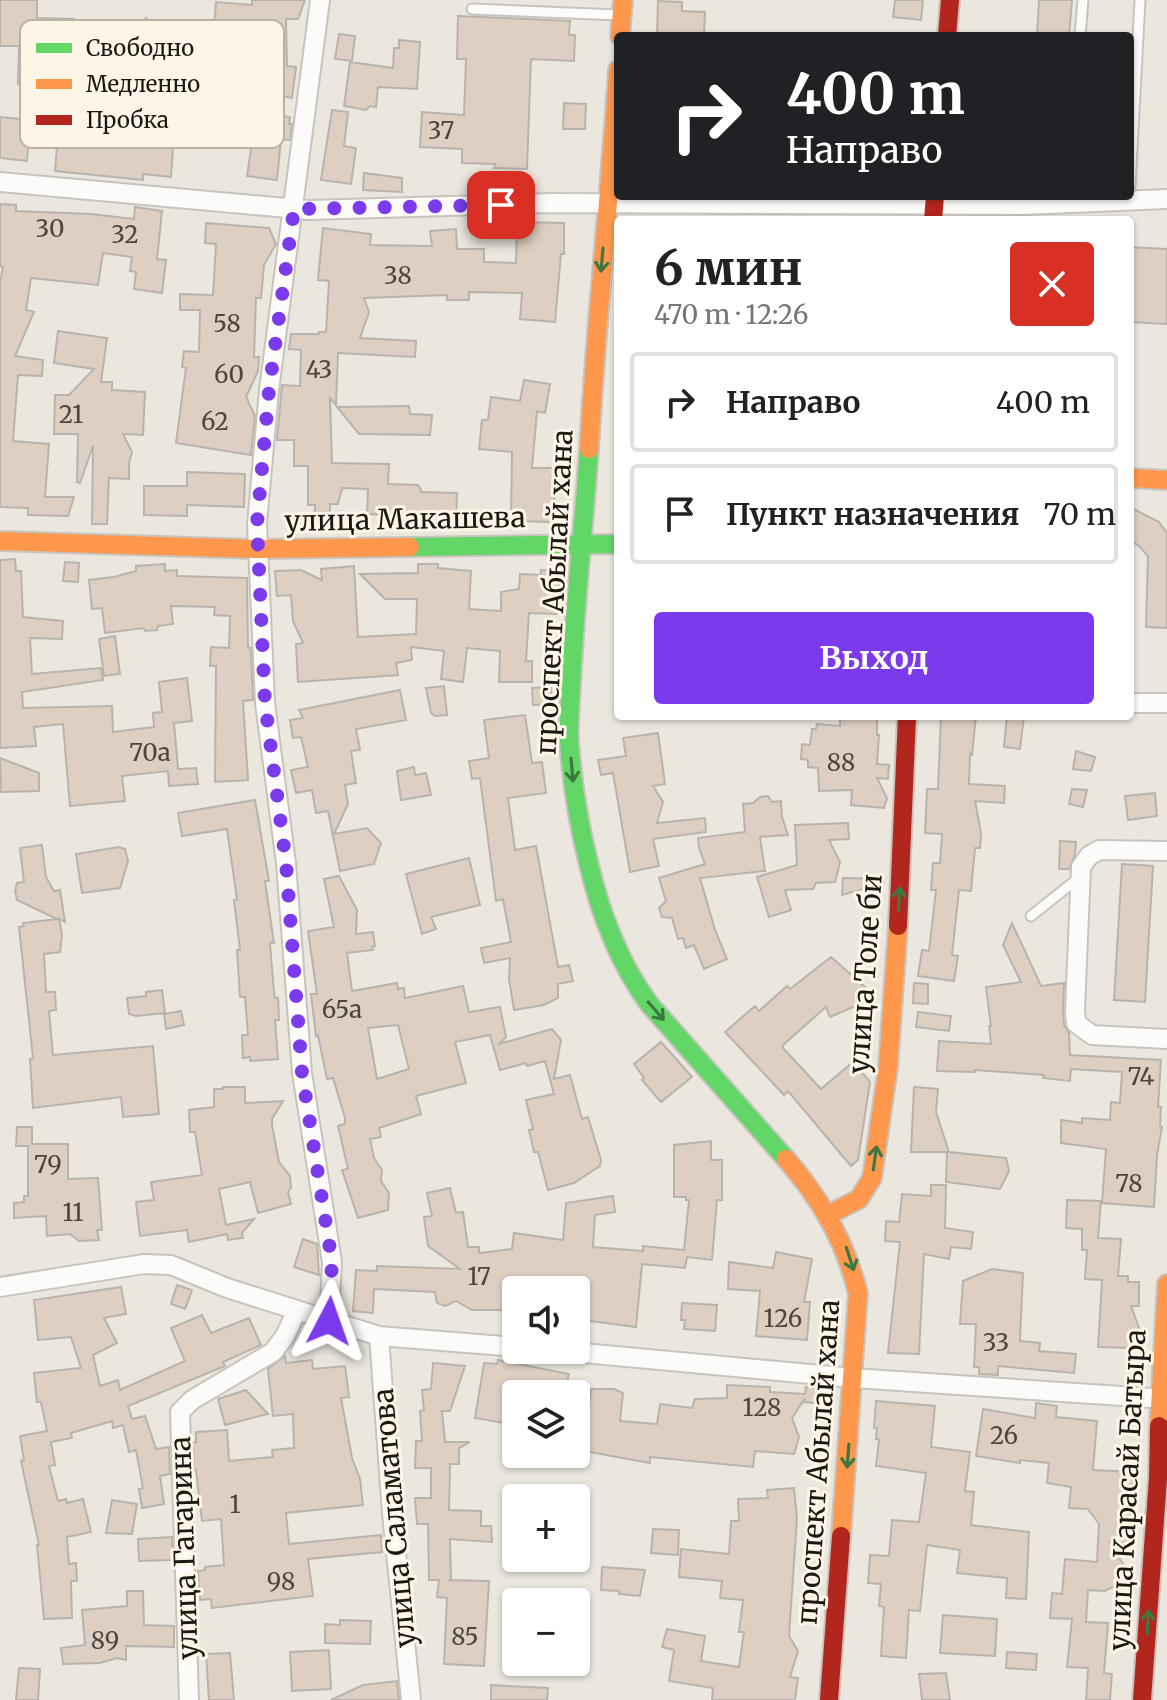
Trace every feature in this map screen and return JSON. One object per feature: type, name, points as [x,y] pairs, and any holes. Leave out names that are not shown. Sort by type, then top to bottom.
[{"type":"main road","points":[[947,32],[950,0]]},
{"type":"main road","points":[[620,32],[622,7]]},
{"type":"main road","name":"проспект Абылай хана","points":[[614,136],[594,356],[583,545],[577,577],[569,737],[576,811],[586,861],[607,929],[632,981],[810,1186],[830,1214],[852,1264],[858,1293],[829,1700]]},
{"type":"main road","points":[[1134,478],[1167,480]]},
{"type":"main road","name":"улица Макашева","points":[[0,541],[258,549],[614,544]]},
{"type":"main road","name":"улица Толе би","points":[[830,1214],[859,1199],[872,1178],[888,1067],[907,720]]},
{"type":"main road","name":"улица Карасай Батыра","points":[[1142,1700],[1163,1399],[1167,1284]]},
{"type":"street","points":[[320,0],[257,508],[265,703],[286,863],[302,1073],[332,1262],[329,1321]]},
{"type":"street","points":[[0,182],[294,209],[610,203],[935,207],[1068,200]]},
{"type":"street","points":[[1134,195],[1167,199]]},
{"type":"street","points":[[1134,703],[1167,703]]},
{"type":"street","points":[[1167,851],[1099,850],[1089,856],[1081,867],[1076,1023],[1092,1035],[1167,1039]]},
{"type":"street","points":[[0,1287],[144,1264],[171,1265],[227,1288],[379,1336],[502,1346]]},
{"type":"street","name":"улица Гагарина","points":[[189,1700],[180,1412],[192,1400],[273,1352],[285,1336],[297,1310]]},
{"type":"street","name":"улица Саламатова","points":[[379,1336],[392,1513],[411,1700]]},
{"type":"street","points":[[590,1354],[853,1378],[1163,1399]]},
{"type":"lane","points":[[1080,32],[1083,0]]},
{"type":"lane","points":[[1134,117],[1140,0]]},
{"type":"lane","points":[[472,9],[622,7]]},
{"type":"lane","points":[[1031,916],[1080,877]]},
{"type":"building","points":[[0,0],[37,0],[37,18],[74,19],[20,20],[20,84],[19,46],[0,46]]},
{"type":"building","points":[[252,0],[305,0],[298,19],[286,19],[287,66],[296,67],[292,98],[284,96],[284,20],[215,20],[216,2],[252,5]]},
{"type":"building","points":[[895,0],[923,0],[921,20],[893,17]]},
{"type":"building","points":[[1039,0],[1072,0],[1069,32],[1037,32]]},
{"type":"building","points":[[658,1],[682,2],[682,11],[705,12],[704,32],[657,32]]},
{"type":"building","points":[[458,16],[570,21],[569,35],[575,35],[574,61],[531,59],[527,169],[462,163],[462,149],[420,147],[422,112],[464,115],[466,59],[457,59]]},
{"type":"building","points":[[339,34],[355,36],[352,61],[335,59]]},
{"type":"building","points":[[399,40],[420,42],[417,89],[378,87],[376,107],[370,106],[366,110],[344,106],[350,62],[393,68],[394,48],[399,48]]},
{"type":"building","points":[[564,103],[586,104],[585,129],[563,129]]},
{"type":"building","points":[[332,110],[348,112],[344,146],[356,148],[351,184],[321,180]]},
{"type":"building","points":[[284,116],[290,117],[289,124],[292,124],[290,140],[284,139]]},
{"type":"building","points":[[0,117],[20,119],[20,148],[28,148],[27,161],[0,158]]},
{"type":"building","points":[[57,148],[173,148],[171,177],[143,174],[143,180],[55,171]]},
{"type":"building","points":[[251,148],[280,148],[277,180],[247,176]]},
{"type":"building","points":[[364,173],[402,178],[402,192],[363,190]]},
{"type":"building","points":[[0,204],[16,205],[16,211],[134,219],[135,207],[162,211],[157,259],[166,260],[162,293],[134,289],[136,272],[130,271],[132,257],[103,253],[98,285],[31,278],[26,310],[34,312],[15,356],[43,360],[42,376],[18,375],[13,441],[49,444],[45,497],[74,497],[68,516],[28,515],[28,508],[0,507],[0,282],[3,267],[0,266]]},
{"type":"building","points":[[517,222],[564,223],[564,254],[561,254],[555,322],[520,319],[522,293],[469,292],[469,300],[447,300],[447,295],[364,298],[369,312],[360,338],[416,341],[415,357],[338,353],[336,405],[330,398],[332,463],[389,464],[388,484],[418,485],[422,492],[457,493],[456,518],[367,514],[368,489],[342,488],[338,504],[330,504],[330,524],[314,524],[315,505],[308,505],[308,466],[294,466],[294,440],[277,440],[282,385],[300,386],[301,350],[289,349],[291,334],[326,332],[329,281],[318,280],[323,228],[371,234],[370,245],[432,246],[430,231],[456,229],[457,249],[484,249],[484,262],[516,263]]},
{"type":"building","points":[[206,223],[269,228],[276,244],[264,265],[261,298],[256,298],[254,357],[259,357],[258,371],[246,397],[255,416],[251,455],[176,443],[186,368],[182,367],[184,351],[199,352],[200,310],[180,310],[180,294],[213,295],[216,244],[205,243]]},
{"type":"building","points":[[1134,247],[1167,249],[1167,324],[1134,322]]},
{"type":"building","points":[[58,331],[107,338],[101,382],[112,382],[112,390],[145,392],[143,435],[123,434],[132,452],[129,479],[109,478],[107,524],[92,524],[93,446],[80,483],[77,482],[78,434],[54,434],[55,395],[69,395],[94,369],[54,363]]},
{"type":"building","points":[[524,380],[550,384],[545,413],[537,411],[532,468],[555,468],[554,522],[511,521],[512,452],[479,449],[482,420],[488,420],[491,397],[520,401]]},
{"type":"building","points":[[409,406],[410,414],[432,415],[430,435],[359,434],[337,407]]},
{"type":"building","points":[[187,472],[245,474],[244,507],[187,505],[187,516],[144,515],[144,486],[187,486]]},
{"type":"building","points":[[1134,509],[1159,522],[1167,533],[1167,628],[1146,627],[1148,556],[1134,543]]},
{"type":"building","points":[[15,559],[16,571],[21,571],[23,617],[63,621],[62,639],[30,638],[32,674],[101,668],[103,680],[22,692],[23,708],[112,706],[113,732],[154,727],[153,713],[162,712],[159,682],[187,678],[192,721],[174,723],[178,769],[196,768],[198,784],[169,786],[168,771],[122,776],[125,801],[70,806],[63,724],[34,727],[36,746],[0,748],[0,560]]},
{"type":"building","points":[[65,562],[79,563],[78,582],[63,581]]},
{"type":"building","points":[[165,564],[165,571],[177,570],[177,576],[247,578],[248,648],[251,648],[253,700],[243,701],[248,780],[215,782],[216,666],[210,666],[211,647],[229,648],[230,616],[214,615],[215,607],[171,606],[173,624],[158,626],[157,630],[145,631],[144,628],[105,633],[102,608],[92,609],[89,580],[136,571],[136,566]]},
{"type":"building","points":[[418,564],[438,564],[438,568],[471,571],[469,609],[501,611],[501,592],[519,589],[520,574],[541,575],[541,570],[560,571],[557,614],[529,613],[526,661],[532,661],[532,682],[499,682],[500,651],[467,648],[463,682],[441,679],[444,651],[411,647],[412,660],[396,663],[398,675],[298,682],[296,644],[303,643],[293,621],[291,595],[277,596],[275,571],[301,570],[322,580],[321,569],[354,566],[358,637],[416,634],[417,599],[385,599],[360,574],[418,573]]},
{"type":"building","points":[[115,636],[120,674],[104,676],[99,639]]},
{"type":"building","points":[[444,686],[447,715],[435,716],[431,713],[426,688]]},
{"type":"building","points":[[551,687],[552,704],[533,705],[532,688]]},
{"type":"building","points":[[400,690],[406,720],[356,729],[360,750],[351,751],[356,783],[345,785],[348,804],[334,834],[367,828],[381,843],[374,864],[340,871],[328,811],[316,813],[312,790],[296,793],[291,770],[308,767],[301,737],[293,738],[290,720],[303,718],[299,710]]},
{"type":"building","points":[[525,715],[532,763],[542,762],[546,793],[508,798],[515,850],[536,846],[558,967],[569,965],[573,981],[558,984],[558,998],[544,1005],[514,1010],[509,979],[510,958],[484,963],[481,948],[511,942],[503,899],[496,901],[480,778],[472,779],[469,761],[489,758],[484,720]]},
{"type":"building","points":[[840,720],[877,720],[877,764],[889,765],[888,779],[877,778],[887,798],[884,808],[851,805],[852,790],[819,791],[818,768],[808,767],[808,760],[801,759],[802,744],[810,745],[812,729],[816,729],[817,724],[840,726]]},
{"type":"building","points":[[941,720],[976,720],[969,784],[1005,786],[1004,803],[975,801],[981,833],[980,848],[975,848],[971,891],[959,890],[952,955],[958,956],[954,981],[918,976],[922,950],[929,951],[936,890],[931,890],[933,863],[940,863],[942,834],[925,833],[927,789],[938,789]]},
{"type":"building","points":[[1007,720],[1024,720],[1020,749],[1004,747]]},
{"type":"building","points":[[658,733],[665,784],[653,786],[663,802],[657,823],[705,818],[706,832],[653,839],[659,866],[630,872],[613,773],[601,775],[598,760],[626,756],[623,738]]},
{"type":"building","points":[[1076,751],[1095,757],[1091,771],[1073,769]]},
{"type":"building","points":[[0,758],[39,773],[39,791],[1,792]]},
{"type":"building","points":[[414,767],[415,775],[426,773],[431,795],[401,800],[397,771]]},
{"type":"building","points":[[1072,789],[1087,790],[1083,807],[1069,804]]},
{"type":"building","points":[[1155,793],[1157,816],[1128,820],[1125,796]]},
{"type":"building","points":[[768,796],[772,802],[781,801],[788,835],[760,837],[765,871],[700,878],[727,959],[704,969],[694,945],[686,948],[683,938],[678,939],[672,918],[662,917],[659,908],[666,901],[659,878],[705,864],[698,838],[745,832],[743,804]]},
{"type":"building","points":[[255,800],[269,881],[265,881],[274,943],[270,943],[279,1020],[275,1020],[278,1059],[250,1061],[250,1057],[243,1058],[242,1035],[248,1035],[245,997],[240,997],[237,950],[240,950],[234,900],[237,899],[227,829],[182,836],[178,813]]},
{"type":"building","points":[[848,823],[849,839],[829,840],[840,862],[835,882],[816,883],[813,889],[785,890],[791,910],[769,917],[757,877],[797,865],[795,825]]},
{"type":"building","points":[[1060,841],[1076,842],[1069,869],[1059,869]]},
{"type":"building","points":[[42,845],[46,877],[54,891],[60,890],[65,922],[59,919],[62,934],[60,952],[44,954],[46,992],[55,992],[56,1010],[49,1011],[53,1055],[153,1046],[159,1114],[123,1117],[121,1097],[33,1108],[30,1059],[33,1058],[19,927],[24,926],[23,923],[57,919],[17,900],[15,891],[17,883],[24,882],[20,848]]},
{"type":"building","points":[[119,847],[125,849],[128,861],[120,888],[82,893],[76,854]]},
{"type":"building","points":[[469,858],[480,905],[431,917],[436,929],[422,934],[406,874]]},
{"type":"building","points":[[1122,864],[1153,866],[1145,1002],[1114,1000]]},
{"type":"building","points":[[339,876],[357,910],[356,934],[373,932],[373,950],[347,953],[352,991],[397,983],[398,989],[404,988],[405,998],[463,986],[469,1012],[500,1007],[506,1037],[499,1044],[552,1029],[561,1040],[554,1079],[570,1075],[582,1119],[588,1117],[600,1166],[574,1183],[548,1190],[538,1152],[534,1152],[529,1130],[533,1129],[526,1100],[554,1094],[545,1061],[500,1070],[490,1035],[455,1042],[466,1083],[416,1096],[421,1114],[379,1128],[381,1137],[370,1139],[374,1158],[382,1170],[381,1181],[389,1193],[388,1210],[358,1218],[342,1170],[348,1169],[338,1126],[345,1124],[345,1118],[333,1078],[327,1079],[316,1036],[311,994],[317,994],[308,931],[334,927],[324,879]],"holes":[[[398,1025],[409,1069],[377,1079],[368,1028]]]},
{"type":"building","points":[[843,878],[884,879],[884,883],[842,895]]},
{"type":"building","points":[[1012,923],[1041,986],[1064,983],[1064,1025],[1069,1033],[1070,1055],[1161,1060],[1158,1107],[1161,1107],[1162,1127],[1154,1207],[1102,1203],[1106,1149],[1061,1143],[1061,1120],[1082,1123],[1082,1118],[1110,1120],[1111,1102],[1120,1103],[1122,1072],[1071,1069],[1070,1081],[1043,1078],[1044,1075],[975,1070],[937,1071],[939,1041],[991,1044],[986,987],[1021,982],[1003,945]]},
{"type":"building","points":[[831,957],[865,987],[865,1002],[830,1017],[826,1007],[783,1048],[821,1089],[853,1062],[870,1082],[858,1160],[851,1166],[788,1091],[784,1095],[725,1032],[755,1006],[759,1011],[787,986],[790,989]]},
{"type":"building","points":[[914,983],[928,984],[928,1004],[913,1003]]},
{"type":"building","points":[[162,990],[165,1013],[129,1014],[127,998]]},
{"type":"building","points":[[181,1011],[184,1025],[166,1029],[164,1014]]},
{"type":"building","points":[[918,1012],[951,1016],[949,1031],[916,1027]]},
{"type":"building","points":[[661,1042],[692,1077],[661,1102],[642,1080],[644,1078],[634,1064]]},
{"type":"building","points":[[245,1087],[245,1103],[283,1101],[272,1119],[272,1125],[279,1162],[290,1176],[291,1188],[288,1192],[291,1204],[258,1213],[250,1182],[219,1189],[226,1225],[254,1219],[242,1233],[243,1238],[228,1240],[227,1234],[189,1242],[187,1230],[140,1236],[136,1202],[154,1200],[151,1182],[202,1175],[195,1132],[190,1132],[189,1110],[214,1107],[214,1089]]},
{"type":"building","points":[[914,1087],[938,1089],[936,1112],[949,1152],[1006,1158],[1009,1171],[1000,1189],[946,1182],[947,1152],[911,1152]]},
{"type":"building","points":[[17,1127],[32,1127],[32,1144],[68,1144],[68,1179],[98,1178],[102,1230],[97,1230],[99,1240],[79,1241],[70,1234],[47,1236],[46,1216],[14,1218],[14,1203],[24,1202],[24,1196],[28,1196],[28,1146],[16,1146]]},
{"type":"building","points":[[711,1141],[711,1160],[722,1160],[722,1200],[717,1200],[712,1260],[687,1257],[685,1268],[642,1264],[636,1327],[590,1321],[590,1276],[502,1276],[502,1310],[472,1310],[456,1301],[445,1306],[437,1303],[435,1292],[374,1289],[373,1313],[353,1311],[356,1270],[377,1271],[377,1266],[460,1269],[428,1246],[424,1217],[432,1216],[427,1193],[450,1188],[456,1213],[463,1212],[468,1247],[479,1247],[479,1253],[512,1249],[514,1233],[563,1240],[566,1203],[613,1196],[615,1212],[595,1215],[593,1247],[643,1251],[643,1246],[684,1250],[689,1200],[674,1197],[674,1145]]},
{"type":"building","points":[[931,1185],[946,1185],[945,1228],[973,1232],[971,1249],[951,1247],[949,1259],[924,1254],[919,1354],[888,1353],[900,1242],[885,1241],[886,1221],[899,1222],[902,1194],[931,1196]]},
{"type":"building","points":[[1067,1200],[1101,1201],[1098,1238],[1121,1239],[1118,1276],[1128,1276],[1128,1282],[1139,1282],[1139,1306],[1131,1306],[1139,1328],[1138,1341],[1134,1341],[1132,1348],[1098,1347],[1102,1280],[1085,1279],[1087,1250],[1082,1250],[1082,1229],[1066,1228]]},
{"type":"building","points":[[303,1239],[317,1244],[319,1275],[294,1267]]},
{"type":"building","points":[[776,1252],[812,1259],[804,1302],[810,1302],[807,1340],[756,1336],[760,1291],[728,1289],[729,1262],[773,1268]]},
{"type":"building","points":[[992,1269],[1023,1273],[1020,1341],[1040,1343],[1039,1351],[1076,1354],[1074,1373],[998,1366],[998,1375],[979,1374],[979,1367],[974,1367],[976,1324],[960,1324],[963,1281]]},
{"type":"building","points":[[177,1285],[192,1290],[185,1309],[171,1304]]},
{"type":"building","points":[[121,1287],[126,1314],[104,1318],[117,1343],[93,1355],[100,1386],[118,1380],[120,1390],[185,1361],[171,1328],[202,1315],[211,1333],[249,1318],[261,1345],[223,1362],[225,1366],[128,1406],[132,1419],[145,1416],[156,1449],[169,1447],[170,1474],[160,1476],[164,1504],[142,1508],[139,1489],[143,1488],[136,1450],[129,1452],[123,1425],[113,1428],[112,1421],[71,1433],[72,1438],[51,1442],[55,1465],[49,1466],[58,1501],[66,1499],[67,1503],[83,1499],[91,1532],[67,1537],[69,1564],[76,1563],[77,1581],[71,1581],[72,1618],[44,1619],[39,1545],[21,1461],[24,1460],[20,1436],[47,1431],[41,1402],[37,1402],[34,1373],[81,1368],[71,1337],[38,1340],[34,1300]]},
{"type":"building","points":[[682,1303],[717,1305],[715,1331],[684,1329]]},
{"type":"building","points":[[285,1356],[286,1363],[312,1360],[313,1369],[345,1366],[349,1397],[341,1398],[363,1505],[286,1513],[289,1544],[381,1535],[382,1552],[308,1559],[313,1596],[212,1608],[211,1599],[200,1600],[198,1571],[224,1565],[221,1519],[202,1521],[194,1470],[193,1443],[196,1442],[196,1432],[227,1430],[229,1461],[273,1457],[272,1450],[294,1448],[293,1414],[273,1416],[268,1369]]},
{"type":"building","points":[[498,1360],[502,1364],[518,1364],[569,1374],[567,1380],[502,1380],[502,1423],[475,1418],[484,1363],[497,1364]]},
{"type":"building","points":[[433,1363],[465,1366],[450,1411],[442,1411],[445,1442],[470,1442],[459,1448],[459,1464],[450,1464],[449,1510],[481,1511],[481,1526],[491,1526],[492,1542],[450,1539],[451,1580],[448,1580],[489,1581],[484,1666],[444,1664],[447,1598],[437,1597],[439,1580],[429,1580],[428,1524],[417,1524],[415,1498],[431,1498],[431,1468],[415,1468],[416,1441],[422,1441],[422,1390],[431,1389]]},
{"type":"building","points":[[727,1385],[770,1387],[770,1392],[805,1394],[806,1387],[826,1390],[825,1404],[804,1402],[805,1398],[792,1418],[799,1437],[794,1454],[755,1451],[753,1467],[650,1457],[650,1463],[590,1452],[591,1389],[614,1389],[623,1393],[620,1421],[657,1424],[660,1404],[692,1408],[695,1399],[727,1398]]},
{"type":"building","points":[[246,1390],[268,1414],[225,1425],[218,1399]]},
{"type":"building","points":[[876,1401],[935,1406],[931,1447],[970,1452],[965,1491],[974,1492],[971,1525],[1029,1532],[1026,1599],[1006,1598],[1007,1578],[957,1573],[960,1550],[927,1545],[920,1611],[909,1610],[906,1658],[881,1656],[884,1607],[879,1606],[881,1584],[868,1583],[870,1555],[889,1556],[892,1520],[919,1522],[926,1473],[876,1466],[879,1440],[876,1439],[877,1428],[874,1428]]},
{"type":"building","points":[[1036,1403],[1057,1406],[1056,1417],[1097,1421],[1093,1470],[1134,1472],[1127,1543],[1110,1542],[1127,1571],[1127,1580],[1105,1591],[1088,1590],[1086,1622],[1108,1623],[1104,1673],[1112,1674],[1110,1700],[1086,1700],[1088,1668],[1067,1667],[1072,1619],[1050,1618],[1052,1593],[1062,1594],[1065,1559],[1097,1562],[1099,1524],[1088,1509],[1069,1508],[1071,1487],[1047,1483],[1049,1463],[1020,1460],[1020,1463],[976,1456],[983,1409],[1035,1418]]},
{"type":"building","points":[[794,1488],[797,1518],[789,1636],[798,1651],[790,1677],[798,1678],[795,1700],[712,1700],[713,1688],[669,1681],[674,1650],[662,1647],[667,1629],[705,1636],[701,1661],[739,1667],[744,1632],[739,1632],[743,1600],[720,1598],[722,1581],[679,1577],[681,1549],[729,1554],[731,1521],[739,1521],[738,1499],[768,1498],[767,1490]]},
{"type":"building","points":[[112,1500],[137,1504],[132,1534],[106,1533]]},
{"type":"building","points":[[653,1529],[679,1530],[678,1555],[651,1553]]},
{"type":"building","points":[[172,1537],[173,1560],[139,1561],[138,1539]]},
{"type":"building","points":[[602,1567],[645,1570],[640,1596],[601,1590]]},
{"type":"building","points":[[127,1591],[143,1591],[144,1625],[174,1626],[174,1647],[126,1646],[126,1660],[117,1658],[100,1663],[63,1664],[61,1648],[85,1645],[82,1610],[127,1606]]},
{"type":"building","points":[[943,1615],[997,1619],[995,1656],[940,1653]]},
{"type":"building","points":[[340,1620],[371,1621],[370,1644],[325,1643],[325,1624],[340,1625]]},
{"type":"building","points":[[329,1650],[331,1689],[292,1691],[290,1652]]},
{"type":"building","points":[[1007,1652],[1037,1654],[1036,1670],[1006,1668]]},
{"type":"building","points":[[230,1653],[234,1700],[209,1700],[206,1654]]},
{"type":"building","points":[[19,1668],[40,1669],[38,1700],[16,1700]]},
{"type":"building","points":[[946,1673],[950,1700],[922,1700],[919,1674]]},
{"type":"building","points":[[397,1681],[399,1700],[331,1700],[363,1685]]},
{"type":"building","points":[[491,1685],[548,1688],[547,1700],[491,1700]]},
{"type":"traffic: fast","points":[[589,449],[569,732],[576,801],[593,880],[619,954],[650,1005],[786,1159]]},
{"type":"traffic: fast","points":[[410,547],[614,544]]},
{"type":"traffic: slow","points":[[620,32],[623,0]]},
{"type":"traffic: slow","points":[[589,449],[614,124]]},
{"type":"traffic: slow","points":[[1134,478],[1167,480]]},
{"type":"traffic: slow","points":[[0,541],[258,549],[410,547]]},
{"type":"traffic: slow","points":[[830,1214],[859,1199],[872,1178],[888,1067],[898,926]]},
{"type":"traffic: slow","points":[[786,1159],[810,1190],[839,1238],[858,1293],[841,1536]]},
{"type":"traffic: slow","points":[[1159,1426],[1167,1284]]},
{"type":"traffic: jam","points":[[947,32],[950,0]]},
{"type":"traffic: jam","points":[[933,216],[935,200]]},
{"type":"traffic: jam","points":[[898,926],[907,720]]},
{"type":"traffic: jam","points":[[1142,1700],[1159,1426]]},
{"type":"traffic: jam","points":[[829,1700],[841,1536]]},
{"type":"route","points":[[329,1321],[332,1262],[302,1073],[286,863],[265,703],[258,549],[257,508],[263,444],[285,264],[294,209],[501,205]]}]
